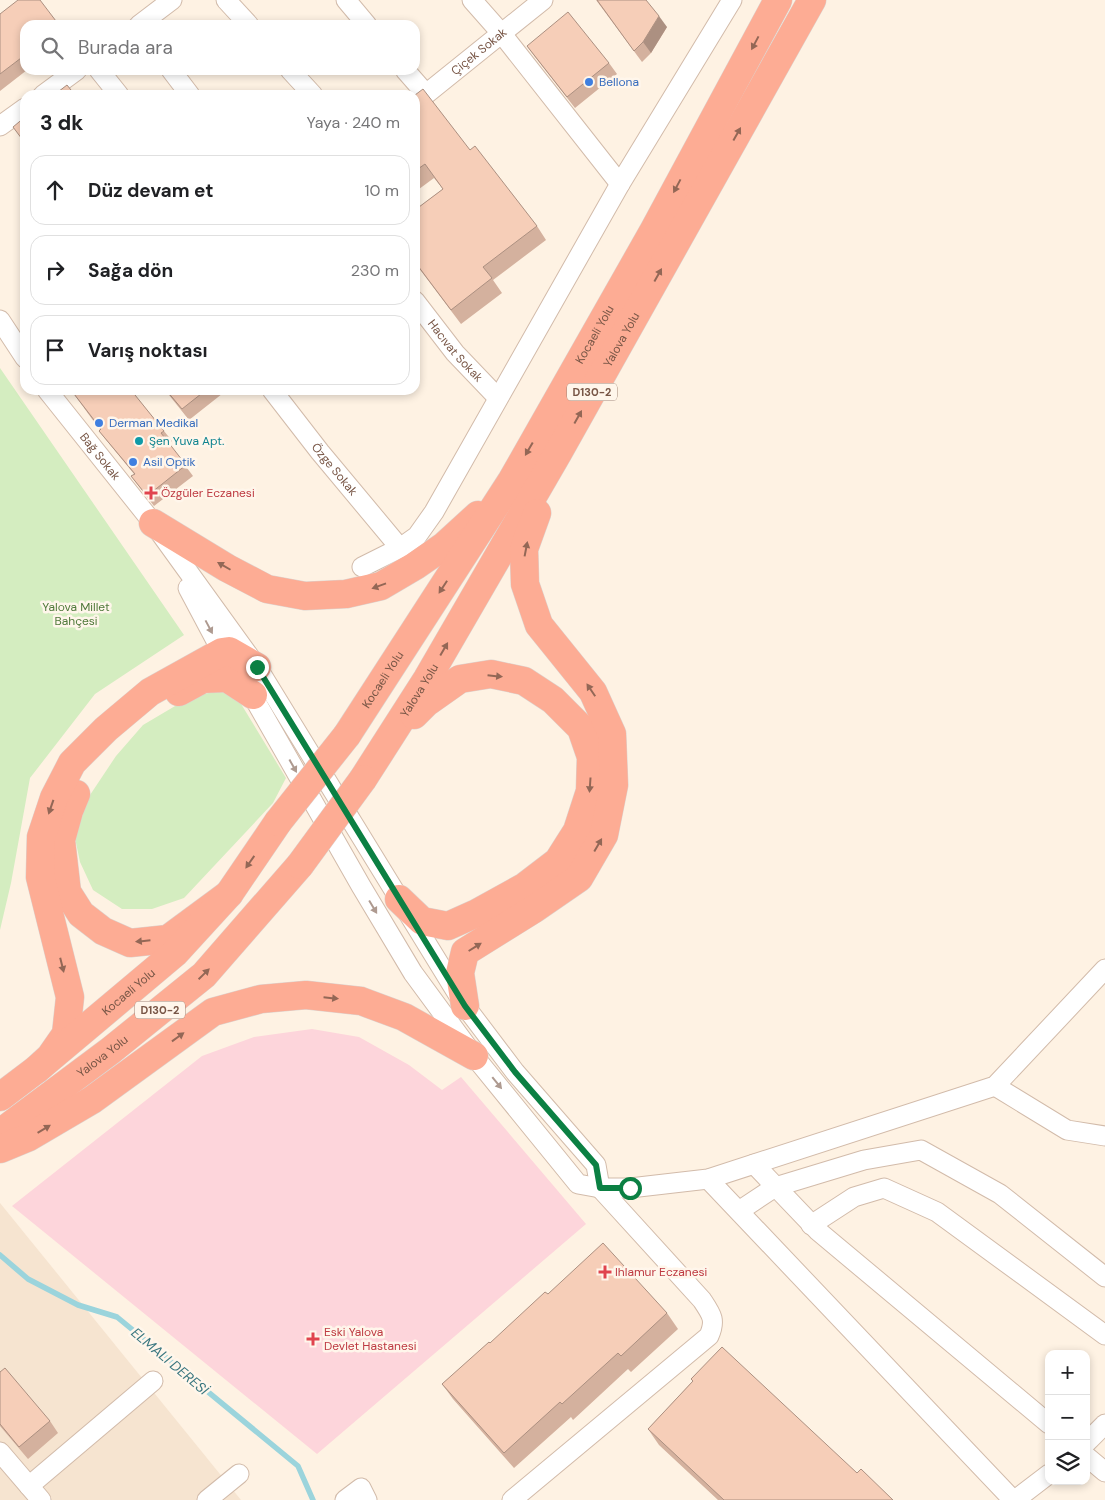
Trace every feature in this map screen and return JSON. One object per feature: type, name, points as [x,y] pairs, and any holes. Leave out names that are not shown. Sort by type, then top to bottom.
[{"type":"highway","name":"Kocaeli̇ Yolu","points":[[0,1097],[37,1069],[175,953],[229,894],[278,822],[347,735],[512,480],[654,230],[778,0]]},
{"type":"highway","name":"Yalova Yolu","points":[[0,1133],[110,1051],[204,974],[300,865],[363,779],[427,679],[558,453],[812,0]]},
{"type":"highway","points":[[465,1006],[460,973],[465,952],[534,909],[579,878],[604,835],[614,785],[612,734],[594,692],[538,625],[525,584],[524,549],[558,453]]},
{"type":"highway","points":[[153,522],[227,568],[267,589],[305,596],[346,594],[381,586],[421,562],[466,527],[512,480]]},
{"type":"highway","points":[[37,1069],[50,1057],[66,1034],[70,997],[40,877],[41,837],[54,798],[72,763],[106,729],[150,692],[222,652],[228,651],[257,667]]},
{"type":"highway","points":[[385,745],[426,703],[460,679],[491,674],[524,681],[553,700],[581,728],[591,757],[590,791],[577,831],[558,861],[524,887],[477,913],[448,926],[422,921],[399,899]]},
{"type":"highway","points":[[229,894],[168,939],[130,942],[103,931],[81,914],[67,892],[61,840],[69,811],[84,774],[102,752],[131,723],[167,698],[203,679],[227,678],[253,695]]},
{"type":"highway","points":[[0,1149],[29,1137],[92,1100],[213,1012],[261,999],[306,996],[361,1001],[404,1017],[474,1056]]},
{"type":"street","points":[[146,20],[172,0]]},
{"type":"street","points":[[226,0],[244,20]]},
{"type":"street","points":[[346,0],[363,20]]},
{"type":"street","points":[[472,0],[502,34],[620,184]]},
{"type":"street","name":"Çiçek Sokak","points":[[421,98],[543,0]]},
{"type":"street","points":[[362,568],[400,548],[417,536],[434,512],[620,184],[732,0]]},
{"type":"street","points":[[50,90],[69,75]]},
{"type":"street","points":[[103,75],[115,90]]},
{"type":"street","points":[[175,75],[186,90]]},
{"type":"street","points":[[294,75],[308,90]]},
{"type":"street","points":[[408,75],[416,90]]},
{"type":"street","points":[[0,126],[20,112]]},
{"type":"street","name":"Hacıvat Sokak","points":[[420,308],[455,353],[498,398]]},
{"type":"street","points":[[0,320],[20,350]]},
{"type":"street","name":"Bağ Sokak","points":[[51,395],[153,522]]},
{"type":"street","name":"Özge Sokak","points":[[276,395],[320,452],[400,548]]},
{"type":"street","points":[[153,522],[222,652],[253,695],[361,886],[413,973],[474,1056],[578,1184],[600,1188],[630,1188],[708,1179],[995,1086],[1105,969]]},
{"type":"street","points":[[153,522],[257,667],[465,1006],[515,1072],[596,1165],[600,1188],[702,1300],[711,1314],[714,1325],[709,1336],[512,1500]]},
{"type":"street","points":[[995,1086],[1067,1130],[1105,1136]]},
{"type":"street","points":[[739,1212],[775,1187],[864,1160],[921,1150],[1000,1194],[1105,1277]]},
{"type":"street","points":[[754,1164],[811,1225],[1045,1421]]},
{"type":"street","points":[[708,1179],[1014,1500],[1045,1477]]},
{"type":"street","points":[[811,1225],[854,1197],[884,1188],[937,1212],[1105,1335]]},
{"type":"street","points":[[29,1486],[153,1381]]},
{"type":"street","points":[[1089,1440],[1105,1424]]},
{"type":"street","points":[[0,1452],[41,1500]]},
{"type":"street","points":[[1090,1459],[1105,1472]]},
{"type":"street","points":[[207,1500],[239,1474]]},
{"type":"street","points":[[345,1500],[361,1488],[367,1500]]},
{"type":"shaded area","name":"Eski Yalova Devlet Hastanesi","points":[[312,1029],[359,1037],[409,1065],[442,1090],[461,1077],[586,1224],[317,1454],[12,1206],[202,1056],[254,1037]]},
{"type":"shaded area","points":[[0,1203],[241,1500],[0,1500]]},
{"type":"green space","name":"Yalova Millet Bahçesi","points":[[0,368],[184,635],[95,694],[30,778],[11,883],[0,930]]},
{"type":"green space","points":[[220,691],[235,694],[286,778],[273,803],[184,898],[152,909],[122,909],[93,890],[80,862],[75,838],[88,798],[116,756],[143,725],[192,696]]},
{"type":"building","points":[[18,0],[40,0],[55,20],[20,20],[20,59],[0,74],[0,14]]},
{"type":"building","points":[[597,0],[646,0],[659,16],[643,42],[634,51]]},
{"type":"building","points":[[568,12],[609,63],[567,97],[527,46]]},
{"type":"building","points":[[67,85],[71,90],[60,90]]},
{"type":"building","points":[[423,89],[470,150],[475,146],[537,226],[483,267],[492,278],[451,310],[420,269],[420,206],[443,189],[425,164],[420,168],[420,91]]},
{"type":"building","points":[[20,121],[20,136],[13,127]]},
{"type":"building","points":[[75,395],[135,395],[164,431],[161,433],[186,465],[147,496],[131,476],[135,474],[99,431],[101,429]]},
{"type":"building","points":[[170,395],[200,395],[182,409]]},
{"type":"building","points":[[603,1243],[667,1313],[621,1356],[618,1353],[504,1453],[442,1384],[545,1292],[548,1294]]},
{"type":"building","points":[[722,1347],[857,1473],[861,1469],[893,1500],[724,1500],[648,1429],[693,1381],[691,1379]]},
{"type":"building","points":[[5,1368],[50,1421],[19,1447],[0,1424],[0,1372]]},
{"type":"waterway","name":"ELMALI DERESİ","points":[[0,1255],[28,1279],[78,1305],[117,1317],[298,1466],[313,1500]]},
{"type":"place","name":"Bellona","points":[[589,82]]},
{"type":"place","name":"Derman Medikal","points":[[99,423]]},
{"type":"place","name":"Şen Yuva Apt.","points":[[139,441]]},
{"type":"place","name":"Asil Optik","points":[[133,462]]},
{"type":"place","name":"Özgüler Eczanesi","points":[[151,493]]},
{"type":"place","name":"Ihlamur Eczanesi","points":[[605,1272]]},
{"type":"place","name":"Eski Yalova Devlet Hastanesi","points":[[313,1339]]},
{"type":"route","points":[[257,667],[465,1006],[515,1072],[596,1165],[600,1188],[630,1188]]}]
